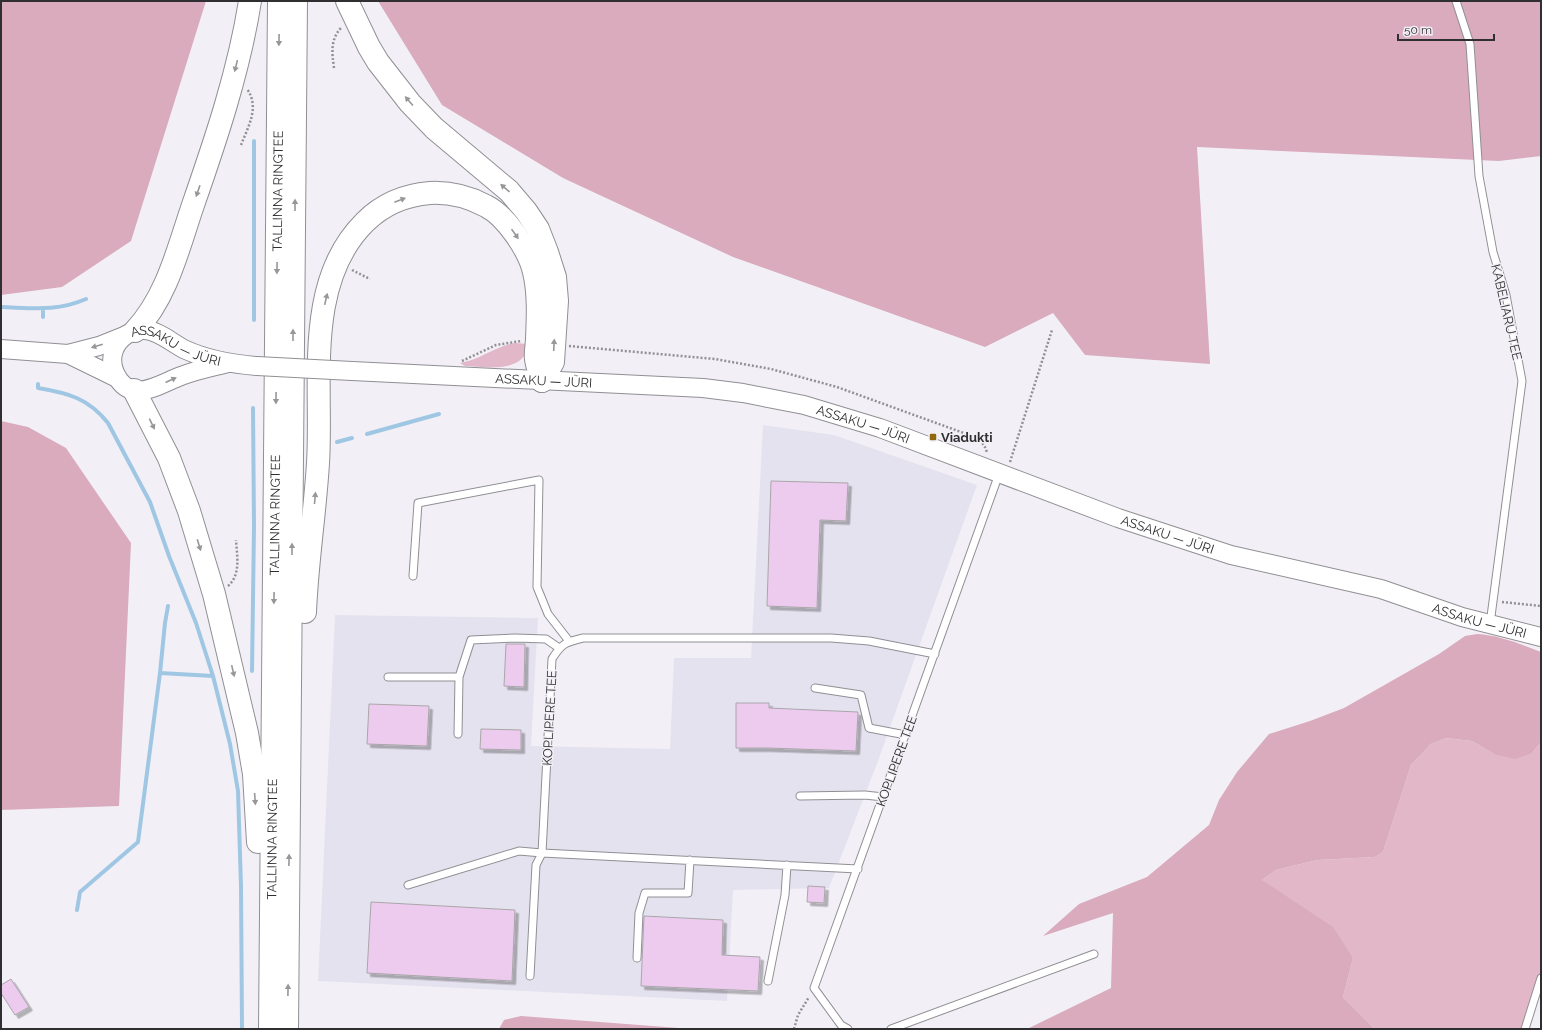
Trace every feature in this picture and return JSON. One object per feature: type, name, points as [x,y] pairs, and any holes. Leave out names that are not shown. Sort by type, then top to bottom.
[{"type":"highway","points":[[130,334],[145,321],[157,302],[169,275],[234,77],[246,26],[250,1]]},
{"type":"highway","name":"TALLINNA RINGTEE","points":[[279,1],[279,950],[287,1029]]},
{"type":"highway","name":"TALLINNA RINGTEE","points":[[270,1029],[279,950],[290,811],[296,1]]},
{"type":"highway","points":[[351,10],[368,47],[410,103],[434,128],[509,191],[526,211],[538,229],[555,277],[557,301],[554,362],[542,381]]},
{"type":"highway","points":[[290,811],[300,713],[306,593],[318,462],[320,337],[325,298],[337,262],[353,234],[374,213],[391,203],[415,194],[444,193],[466,198],[487,206],[509,225],[524,246],[534,272],[538,320],[536,358],[542,381]]},
{"type":"highway","points":[[126,384],[168,458],[189,511],[214,594],[247,733],[254,774],[260,863],[261,997],[264,1029]]},
{"type":"street","name":"ASSAKU — JÜRI","points":[[130,334],[152,331],[188,350],[228,363],[257,366],[703,388],[743,393],[804,405],[880,428],[1118,518],[1231,555],[1381,589],[1462,617],[1541,637]]},
{"type":"street","points":[[1,349],[68,354],[99,346],[130,334]]},
{"type":"street","points":[[126,384],[113,368],[113,356],[117,345],[130,334]]},
{"type":"street","points":[[68,354],[126,384]]},
{"type":"street","name":"ASSAKU — JÜRI","points":[[126,384],[144,391],[181,376],[228,363]]},
{"type":"lane","name":"KABELIARU TEE","points":[[1456,1],[1470,44],[1479,176],[1493,252],[1506,295],[1522,381],[1490,625]]},
{"type":"lane","name":"KOPLIPERE TEE","points":[[814,988],[935,654],[997,473]]},
{"type":"lane","points":[[413,576],[418,503],[539,480],[538,587],[548,614],[568,641]]},
{"type":"lane","points":[[458,734],[459,677],[471,640],[515,638],[546,639],[559,648]]},
{"type":"lane","name":"KOPLIPERE TEE","points":[[530,976],[536,865],[542,853],[552,659],[559,648],[568,641],[583,638],[831,638],[870,641],[935,654]]},
{"type":"lane","points":[[388,676],[459,677]]},
{"type":"lane","points":[[815,688],[861,696],[869,728],[906,735]]},
{"type":"lane","points":[[800,796],[865,795],[883,797]]},
{"type":"lane","points":[[408,885],[518,851],[858,868]]},
{"type":"lane","points":[[637,958],[639,913],[645,893],[688,893],[690,860]]},
{"type":"lane","points":[[768,982],[785,895],[787,865]]},
{"type":"lane","points":[[891,1029],[1094,954]]},
{"type":"lane","points":[[1525,1029],[1541,978]]},
{"type":"lane","points":[[814,988],[841,1025],[848,1029]]},
{"type":"path","points":[[334,68],[332,49],[333,39],[351,10]]},
{"type":"path","points":[[234,77],[251,95],[254,106],[253,115],[242,145]]},
{"type":"path","points":[[997,473],[1052,330]]},
{"type":"path","points":[[502,344],[523,341]]},
{"type":"path","points":[[562,345],[715,359],[766,368],[837,387],[972,436],[981,441],[986,448],[988,458],[997,473]]},
{"type":"path","points":[[214,594],[224,590],[234,581],[238,567],[236,540]]},
{"type":"path","points":[[1493,601],[1541,606]]},
{"type":"path","points":[[794,1029],[798,1015],[814,988]]},
{"type":"shaded area","points":[[1,1],[206,1],[131,241],[62,287],[1,295]]},
{"type":"shaded area","points":[[378,1],[1541,1],[1541,156],[1499,161],[1197,147],[1210,364],[1085,355],[1053,313],[985,347],[733,257],[563,178],[442,105]]},
{"type":"shaded area","points":[[515,343],[528,344],[526,354],[520,360],[512,364],[503,367],[483,367],[465,366],[460,363],[474,359],[501,347]]},
{"type":"shaded area","points":[[1,421],[28,427],[66,448],[131,543],[119,806],[1,810]]},
{"type":"shaded area","points":[[763,425],[834,435],[977,485],[878,761],[829,888],[733,890],[727,1001],[318,981],[335,615],[538,618],[531,746],[670,749],[674,658],[751,658]]},
{"type":"shaded area","points":[[1477,634],[1501,638],[1541,652],[1541,742],[1532,753],[1515,759],[1494,754],[1472,741],[1445,738],[1431,744],[1411,765],[1383,852],[1375,857],[1317,860],[1276,870],[1262,880],[1333,927],[1353,958],[1343,997],[1374,1028],[1407,1029],[1027,1029],[1111,988],[1113,913],[1043,936],[1079,904],[1147,877],[1209,825],[1219,800],[1237,772],[1269,734],[1344,708],[1439,654],[1465,636]]},
{"type":"shaded area","points":[[1444,738],[1472,741],[1494,754],[1532,753],[1541,742],[1541,978],[1525,1029],[1374,1028],[1343,997],[1353,958],[1262,880],[1276,870],[1317,860],[1375,857],[1383,852],[1411,765],[1431,744]]},
{"type":"shaded area","points":[[521,1016],[692,1029],[499,1029],[504,1020]]},
{"type":"building","points":[[771,481],[848,483],[846,521],[820,520],[817,608],[767,606]]},
{"type":"building","points":[[506,644],[525,644],[524,687],[504,686]]},
{"type":"building","points":[[736,703],[769,703],[769,708],[858,712],[856,751],[736,748]]},
{"type":"building","points":[[369,704],[429,706],[427,746],[367,744]]},
{"type":"building","points":[[481,729],[521,730],[521,750],[480,749]]},
{"type":"building","points":[[808,886],[825,887],[824,903],[807,902]]},
{"type":"building","points":[[371,902],[515,910],[512,981],[367,973]]},
{"type":"building","points":[[644,916],[723,920],[722,955],[760,957],[758,991],[641,986]]},
{"type":"building","points":[[11,979],[29,1007],[15,1015],[1,993],[1,985]]},
{"type":"waterway","points":[[254,141],[254,320]]},
{"type":"waterway","points":[[1,307],[54,308],[86,299]]},
{"type":"waterway","points":[[43,308],[43,317]]},
{"type":"waterway","points":[[38,384],[38,388],[59,392],[85,402],[108,423],[150,502],[169,556],[196,623],[213,676],[230,744],[238,791],[241,886],[242,1029]]},
{"type":"waterway","points":[[252,671],[254,526],[253,408]]},
{"type":"waterway","points":[[367,434],[439,414]]},
{"type":"waterway","points":[[337,442],[352,438]]},
{"type":"waterway","points":[[160,673],[168,606]]},
{"type":"waterway","points":[[77,910],[80,892],[138,842],[160,673],[213,676]]},
{"type":"place","name":"Viadukti","points":[[933,437]]}]
